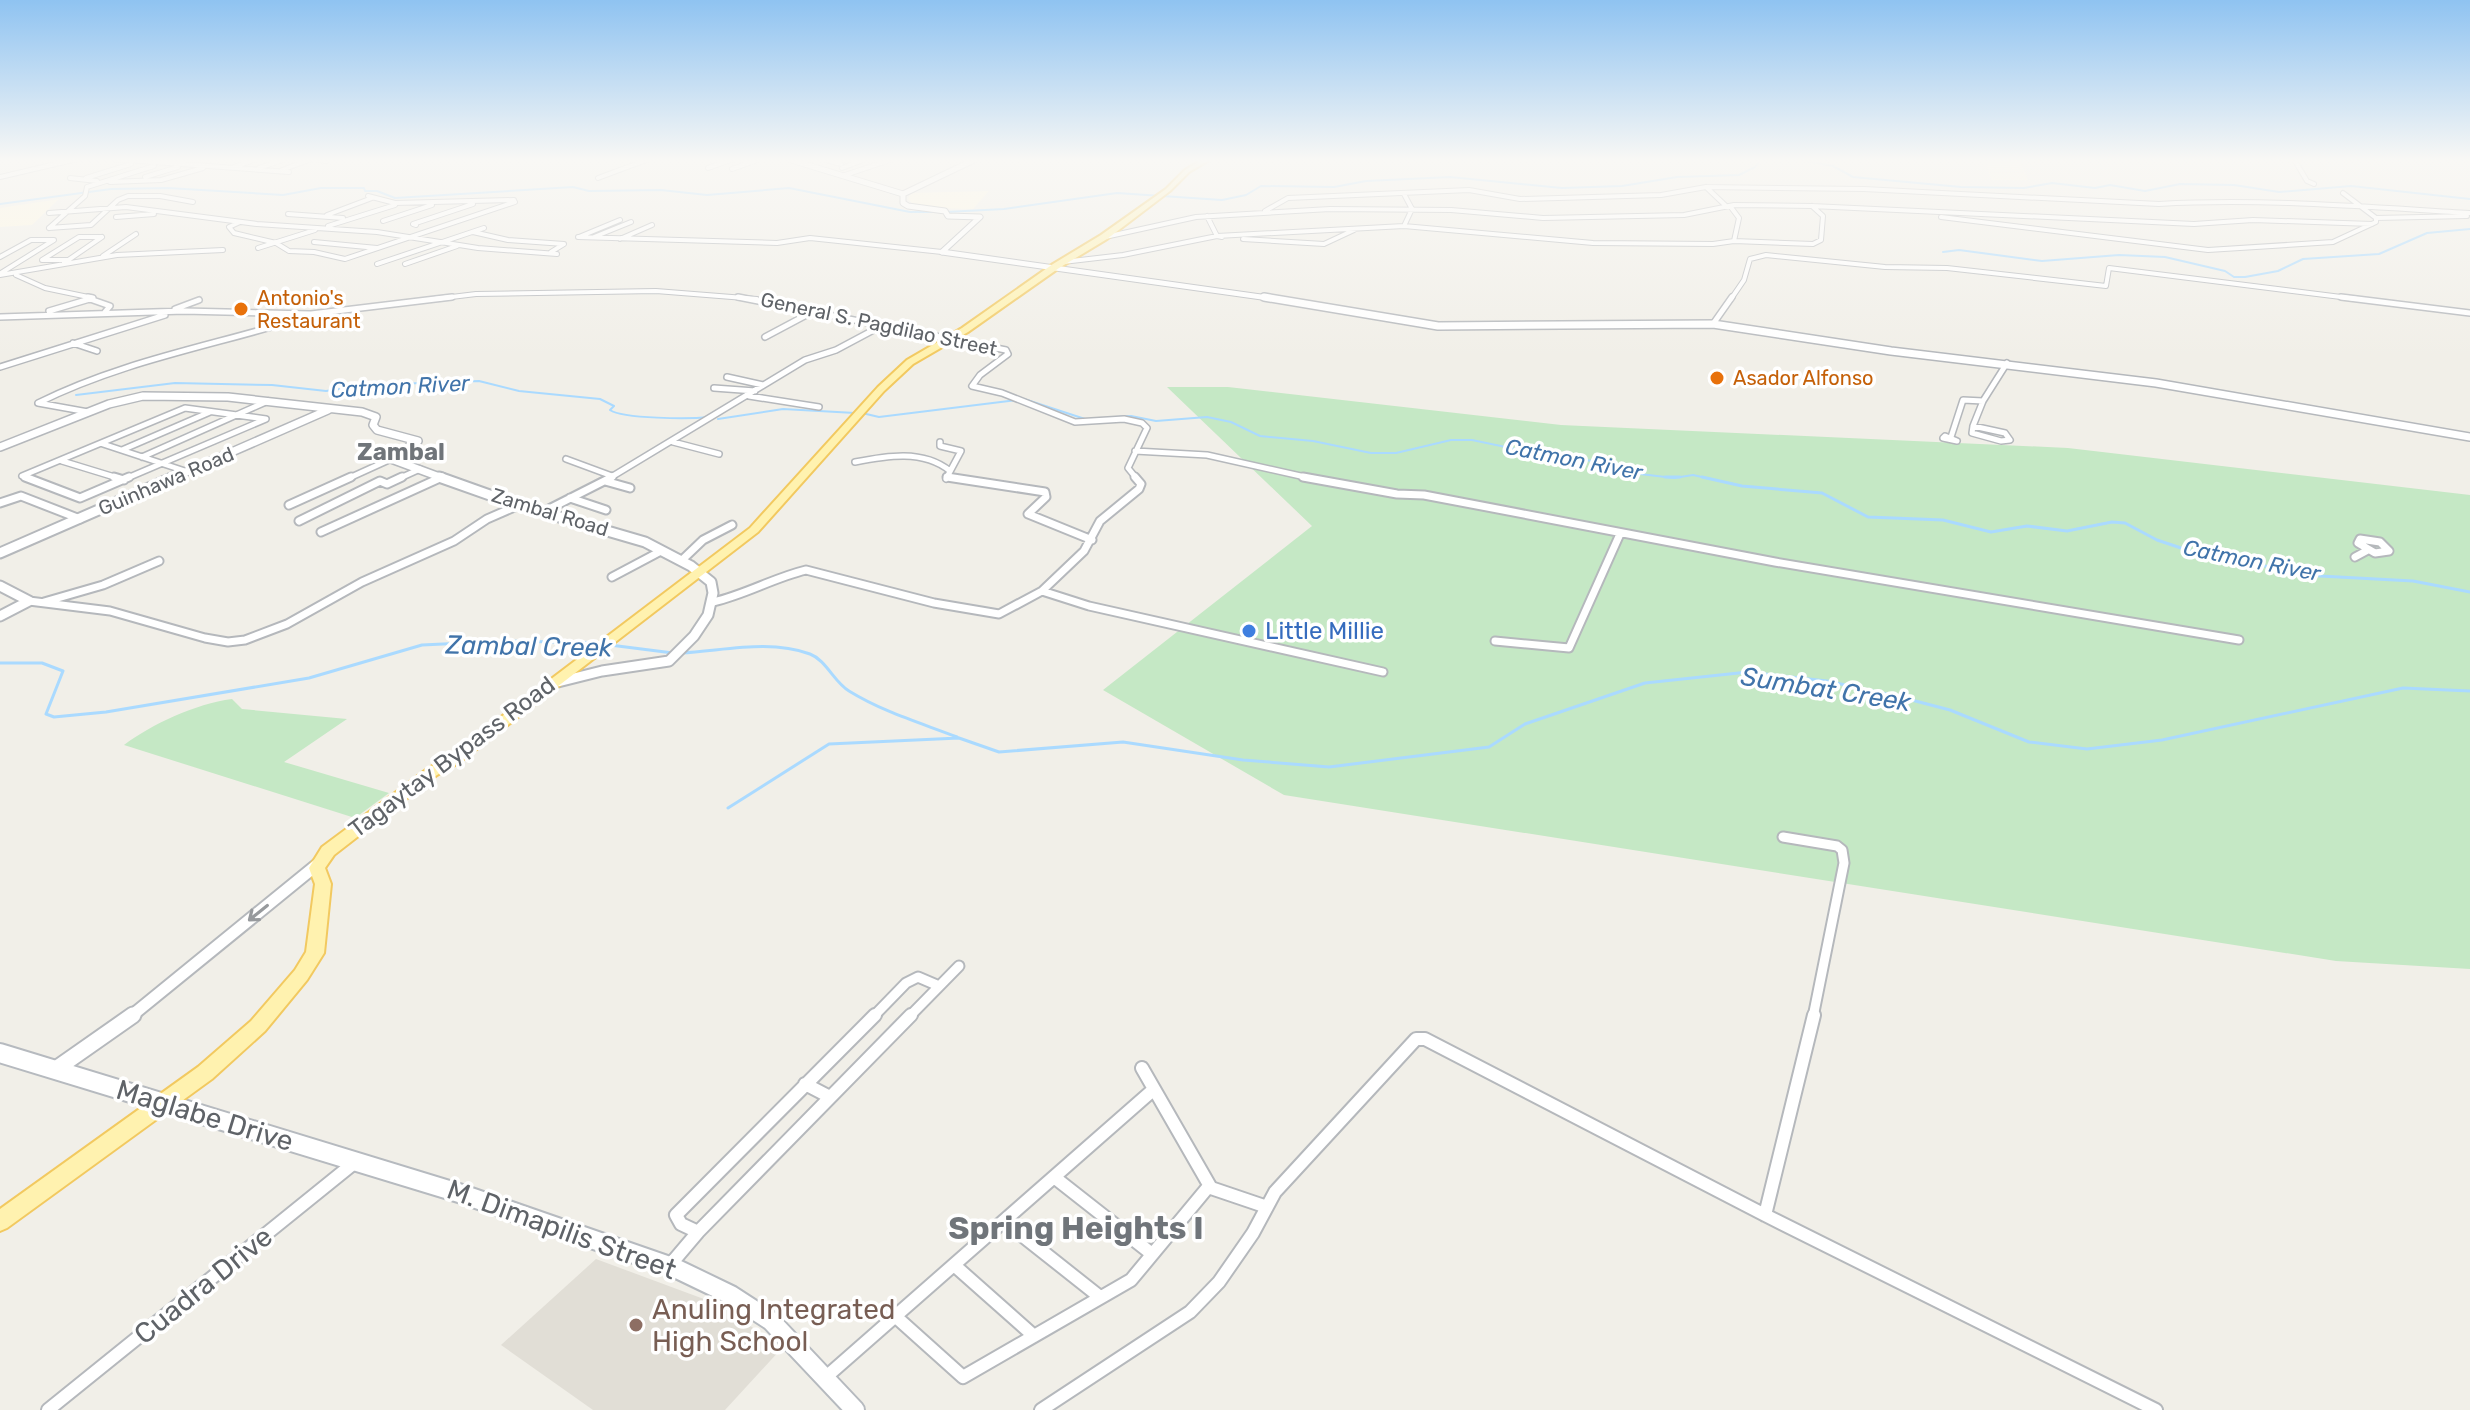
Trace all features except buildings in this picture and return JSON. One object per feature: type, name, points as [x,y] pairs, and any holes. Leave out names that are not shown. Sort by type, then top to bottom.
[{"type":"main road","name":"Tagaytay Bypass Road","points":[[318,864],[334,845],[432,772],[452,761],[758,527],[890,379],[910,362],[1120,225]]},
{"type":"main road","points":[[0,1221],[163,1105],[242,1042],[310,963],[316,949],[323,884],[317,872],[318,864]]},
{"type":"main road","name":"Maglabe Drive","points":[[0,1053],[163,1105],[411,1176]]},
{"type":"main road","name":"M. Dimapilis Street","points":[[411,1176],[670,1266],[759,1312],[790,1338],[855,1410]]},
{"type":"street","points":[[53,225],[49,228],[91,225]]},
{"type":"street","points":[[234,225],[229,227],[234,233],[276,243],[289,251],[314,252],[345,259],[447,225]]},
{"type":"street","points":[[272,225],[557,254]]},
{"type":"street","points":[[258,248],[333,225]]},
{"type":"street","points":[[608,225],[578,237],[617,241],[777,243],[810,238],[1059,264],[1438,326],[1713,324],[1891,351],[2156,383],[2470,437]]},
{"type":"street","points":[[590,239],[624,225]]},
{"type":"street","points":[[617,241],[652,225]]},
{"type":"street","points":[[942,252],[972,225]]},
{"type":"street","points":[[1104,237],[1164,225]]},
{"type":"street","points":[[1211,225],[1217,236]]},
{"type":"street","points":[[1734,241],[1738,225]]},
{"type":"street","points":[[1059,264],[1217,236],[1359,228],[1404,226],[1593,243],[1713,244],[1734,241],[1818,243],[1821,225]]},
{"type":"street","points":[[2016,225],[2208,250],[2333,242],[2370,225]]},
{"type":"street","points":[[377,264],[484,228]]},
{"type":"street","points":[[1217,236],[1324,244],[1359,228]]},
{"type":"street","points":[[472,232],[508,240],[564,244],[546,253]]},
{"type":"street","points":[[100,257],[136,234]]},
{"type":"street","points":[[61,265],[104,235],[79,237],[42,260],[68,260]]},
{"type":"street","points":[[0,257],[31,240],[54,240],[1,275]]},
{"type":"street","points":[[314,242],[379,248]]},
{"type":"street","points":[[405,264],[457,246]]},
{"type":"street","points":[[1,275],[100,257],[223,250]]},
{"type":"street","points":[[1713,324],[1744,280],[1750,259],[1766,255],[1885,267],[1947,268],[2106,286],[2109,268],[2470,313]]},
{"type":"street","points":[[0,264],[18,263]]},
{"type":"street","points":[[1,275],[19,276],[45,288],[93,298],[37,314]]},
{"type":"street","name":"General S. Pagdilao Street","points":[[2,317],[178,311],[317,313],[464,295],[580,290],[726,294],[1008,352],[972,384],[977,389],[1026,402],[1075,422],[1124,419],[1142,423],[1147,428],[1128,471],[1140,487],[1100,521],[1092,540],[1042,591],[999,614],[934,603],[802,570],[744,595],[713,602]]},
{"type":"street","points":[[89,299],[110,306],[105,312]]},
{"type":"street","points":[[166,312],[199,300]]},
{"type":"street","points":[[0,367],[178,311]]},
{"type":"street","points":[[192,320],[193,311]]},
{"type":"street","points":[[765,337],[813,312]]},
{"type":"street","points":[[88,412],[38,403],[166,354],[278,327],[317,313]]},
{"type":"street","points":[[545,511],[673,442],[809,358],[836,350],[881,326]]},
{"type":"street","points":[[73,343],[97,351]]},
{"type":"street","points":[[1973,428],[1983,401],[2002,372],[2004,363]]},
{"type":"street","points":[[727,377],[763,385]]},
{"type":"street","points":[[714,388],[819,407]]},
{"type":"street","points":[[0,447],[88,412],[143,396],[228,397],[370,413],[377,418],[373,425],[377,430],[418,441],[391,459],[289,505]]},
{"type":"street","points":[[1951,437],[1963,400],[1983,401]]},
{"type":"street","points":[[142,457],[268,401]]},
{"type":"street","points":[[185,408],[239,415],[266,419],[80,498],[22,476],[185,408]]},
{"type":"street","name":"Guinhawa Road","points":[[0,553],[332,408]]},
{"type":"street","points":[[122,450],[210,412]]},
{"type":"street","points":[[1954,427],[1973,428],[2005,433],[2010,440],[1978,436],[1973,428]]},
{"type":"street","points":[[673,442],[719,454]]},
{"type":"street","points":[[940,442],[940,446],[961,451],[946,479],[1045,492],[1046,497],[1028,514],[1092,540]]},
{"type":"street","points":[[103,444],[188,472]]},
{"type":"street","points":[[1135,451],[1207,455],[1292,475],[1397,494],[1424,495],[1620,534],[2239,640]]},
{"type":"street","points":[[855,462],[912,458],[943,464],[950,471]]},
{"type":"street","name":"Zambal Road","points":[[391,459],[519,505],[606,527],[698,571]]},
{"type":"street","points":[[566,459],[612,476]]},
{"type":"street","points":[[62,460],[124,480]]},
{"type":"street","points":[[299,521],[380,481],[387,484],[420,469]]},
{"type":"street","points":[[321,532],[442,477]]},
{"type":"street","points":[[604,480],[630,488]]},
{"type":"street","points":[[0,503],[21,496],[80,519]]},
{"type":"street","points":[[569,498],[606,510]]},
{"type":"street","points":[[0,586],[29,601],[135,617],[205,638],[228,642],[245,640],[287,624],[362,582],[463,537],[487,519],[519,505]]},
{"type":"street","points":[[681,561],[703,540],[732,525]]},
{"type":"street","points":[[1495,641],[1569,648],[1620,534]]},
{"type":"street","points":[[2355,557],[2368,550]]},
{"type":"street","points":[[612,577],[661,551]]},
{"type":"street","points":[[44,602],[103,585],[159,561]]},
{"type":"street","points":[[539,692],[569,677],[664,663],[707,617],[713,602],[713,584],[698,571]]},
{"type":"street","points":[[1042,591],[1089,606],[1383,672]]},
{"type":"street","points":[[0,616],[29,601]]},
{"type":"street","points":[[1765,1215],[1806,1052],[1844,863],[1842,850],[1837,846],[1783,837]]},
{"type":"street","points":[[56,1069],[139,1010],[318,864]]},
{"type":"street","points":[[670,1266],[698,1232],[959,966]]},
{"type":"street","points":[[698,1232],[681,1224],[676,1215],[906,983],[918,977],[939,986]]},
{"type":"street","points":[[1041,1410],[1190,1312],[1219,1282],[1253,1233],[1275,1192],[1305,1156],[1416,1039],[1425,1039],[1765,1215],[2156,1410]]},
{"type":"street","points":[[1142,1068],[1209,1186],[1267,1207]]},
{"type":"street","points":[[805,1084],[830,1097]]},
{"type":"street","points":[[825,1378],[1153,1090]]},
{"type":"street","name":"Cuadra Drive","points":[[48,1410],[357,1160]]},
{"type":"street","points":[[1054,1177],[1152,1254]]},
{"type":"street","points":[[895,1316],[963,1377],[1131,1280],[1209,1186]]},
{"type":"street","points":[[1004,1221],[1100,1297]]},
{"type":"street","points":[[954,1265],[1034,1336]]},
{"type":"shaded area","name":"Anuling Integrated High School","points":[[596,1259],[720,1305],[782,1348],[725,1410],[593,1410],[501,1345]]},
{"type":"green space","points":[[1167,387],[1228,387],[1561,425],[2068,448],[2470,495],[2470,969],[2336,961],[1284,795],[1103,690],[1312,526]]},
{"type":"green space","points":[[232,699],[242,709],[347,719],[284,762],[389,793],[355,818],[124,745],[175,716],[203,705]]},
{"type":"waterway","points":[[1943,252],[1959,250],[2042,261],[2119,255],[2165,257],[2225,271],[2234,277],[2245,277],[2278,271],[2303,259],[2379,254],[2427,233],[2470,229]]},
{"type":"waterway","name":"Catmon River","points":[[76,395],[175,383],[272,385],[326,391],[366,385],[479,381],[519,391],[600,399],[614,406],[610,410],[628,415],[709,417]]},
{"type":"waterway","name":"Catmon River","points":[[1024,399],[1085,419]]},
{"type":"waterway","name":"Catmon River","points":[[862,413],[879,417],[1017,400]]},
{"type":"waterway","name":"Catmon River","points":[[718,419],[783,409],[855,413]]},
{"type":"waterway","name":"Catmon River","points":[[1116,417],[1131,416],[1156,421],[1207,417],[1231,422],[1260,436],[1313,441],[1371,453],[1396,453],[1451,440],[1472,440],[1553,457],[1604,462],[1640,474],[1666,477]]},
{"type":"waterway","name":"Catmon River","points":[[1666,477],[1680,477]]},
{"type":"waterway","name":"Catmon River","points":[[1666,477],[1702,477]]},
{"type":"waterway","name":"Catmon River","points":[[1702,477],[1711,479]]},
{"type":"waterway","name":"Catmon River","points":[[1702,477],[1742,486],[1822,493],[1868,517],[1943,520],[1991,532],[2027,526],[2067,531],[2112,522],[2125,523],[2157,540],[2199,554],[2320,576],[2413,581],[2470,592]]},
{"type":"waterway","name":"Zambal Creek","points":[[0,663],[42,663],[63,671],[46,714],[54,717],[106,712],[309,678],[422,645],[507,641],[602,643]]},
{"type":"waterway","name":"Zambal Creek","points":[[610,645],[673,653]]},
{"type":"waterway","name":"Zambal Creek","points":[[681,653],[778,647],[810,654],[821,661],[844,687],[862,698],[957,737]]},
{"type":"waterway","name":"Sumbat Creek","points":[[728,808],[829,744],[959,738],[999,752],[1123,742],[1243,760],[1329,767],[1489,747],[1525,724],[1645,683],[1748,672],[1827,681],[1900,697],[1950,710],[2029,742],[2087,749],[2162,740],[2403,688],[2470,691]]},
{"type":"place","name":"Antonio's Restaurant","points":[[241,309]]},
{"type":"place","name":"Asador Alfonso","points":[[1717,378]]},
{"type":"place","name":"Little Millie","points":[[1249,631]]},
{"type":"place","name":"Anuling Integrated High School","points":[[636,1325]]},
{"type":"district","name":"Zambal","points":[[401,452]]},
{"type":"district","name":"Spring Heights I","points":[[1076,1228]]}]
